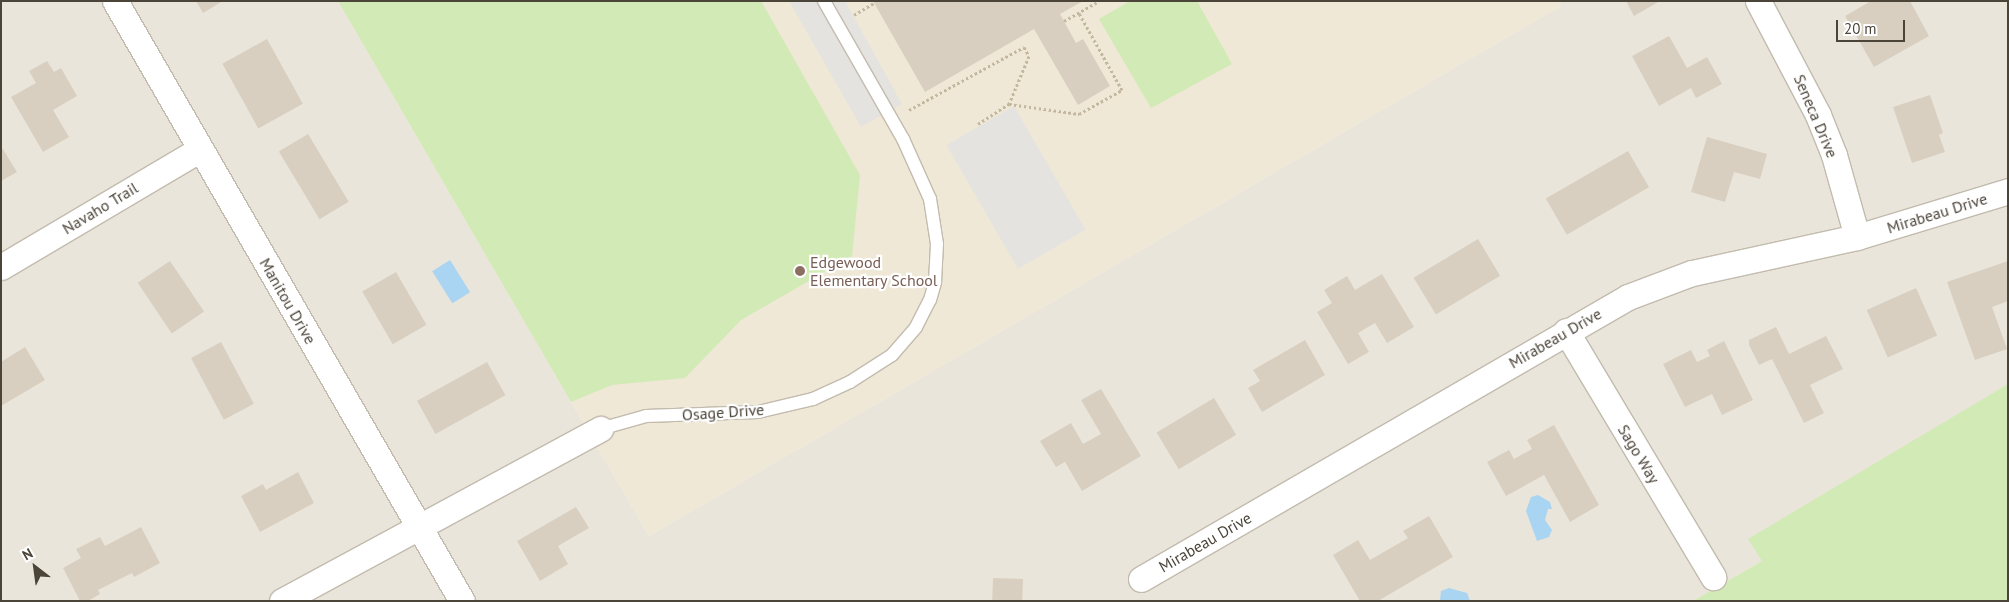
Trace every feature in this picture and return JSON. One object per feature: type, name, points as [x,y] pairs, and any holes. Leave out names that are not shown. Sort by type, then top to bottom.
[{"type":"street","name":"Manitou Drive","points":[[115,1],[199,150],[462,601]]},
{"type":"street","name":"Seneca Drive","points":[[1758,1],[1818,115],[1847,195],[1857,237]]},
{"type":"street","name":"Navaho Trail","points":[[1,267],[199,150]]},
{"type":"street","name":"Mirabeau Drive","points":[[1141,580],[1566,331],[1628,297],[1684,276],[1857,237],[2008,191]]},
{"type":"street","name":"Sago Way","points":[[1566,331],[1713,577]]},
{"type":"street","name":"Osage Drive","points":[[282,601],[600,429]]},
{"type":"lane","name":"Osage Drive","points":[[600,429],[646,416],[758,412],[813,400],[850,382],[892,355],[916,327],[935,282],[937,244],[930,199],[903,139],[824,1]]},
{"type":"path","points":[[1064,21],[1099,1]]},
{"type":"path","points":[[858,22],[854,14],[874,3]]},
{"type":"path","points":[[1009,104],[1079,114],[1122,90],[1079,13]]},
{"type":"path","points":[[905,103],[910,111],[1024,47],[1029,56],[1009,104],[978,124]]},
{"type":"shaded area","points":[[1,1],[338,1],[649,536],[1561,6],[1558,1],[2008,1],[2008,418],[1693,601],[1,601]]},
{"type":"shaded area","name":"Edgewood Elementary School","points":[[338,1],[1558,1],[1561,6],[649,536]]},
{"type":"shaded area","points":[[789,1],[845,1],[902,104],[861,127]]},
{"type":"shaded area","points":[[1014,106],[1086,230],[1018,269],[946,145]]},
{"type":"green space","points":[[338,1],[761,1],[860,175],[852,256],[741,320],[685,378],[612,385],[571,402]]},
{"type":"green space","points":[[1130,1],[1197,1],[1232,64],[1151,108],[1099,19]]},
{"type":"green space","points":[[2008,384],[2008,601],[1693,601],[1762,561],[1748,539]]},
{"type":"water","points":[[450,260],[470,292],[452,303],[432,271]]},
{"type":"water","points":[[1538,495],[1550,502],[1552,509],[1548,509],[1545,520],[1552,530],[1549,537],[1537,541],[1526,511],[1531,497]]},
{"type":"water","points":[[1449,588],[1467,593],[1470,601],[1440,601],[1441,591]]},
{"type":"building","points":[[196,1],[223,1],[203,13]]},
{"type":"building","points":[[873,1],[1083,1],[1060,14],[1076,43],[1083,39],[1110,86],[1078,105],[1034,29],[925,92]]},
{"type":"building","points":[[1626,1],[1660,1],[1634,16]]},
{"type":"building","points":[[1871,1],[1910,1],[1929,36],[1874,67],[1845,16]]},
{"type":"building","points":[[1669,36],[1687,68],[1707,57],[1722,84],[1696,98],[1691,88],[1659,106],[1632,56]]},
{"type":"building","points":[[267,39],[303,104],[258,128],[222,64]]},
{"type":"building","points":[[47,61],[54,72],[61,68],[77,96],[53,110],[69,137],[43,152],[11,97],[36,83],[29,71]]},
{"type":"building","points":[[1930,95],[1943,133],[1939,135],[1945,152],[1912,163],[1893,107]]},
{"type":"building","points":[[308,134],[349,202],[320,219],[279,152]]},
{"type":"building","points":[[1707,137],[1767,154],[1760,179],[1734,172],[1725,202],[1691,192]]},
{"type":"building","points":[[1,146],[17,172],[1,181]]},
{"type":"building","points":[[1628,151],[1649,187],[1567,235],[1546,198]]},
{"type":"building","points":[[1478,239],[1500,276],[1436,314],[1414,278]]},
{"type":"building","points":[[170,261],[204,312],[172,333],[138,283]]},
{"type":"building","points":[[2008,261],[2008,301],[1992,307],[2007,349],[1975,360],[1947,282]]},
{"type":"building","points":[[396,272],[426,325],[393,344],[362,292]]},
{"type":"building","points":[[1382,274],[1414,327],[1387,343],[1375,323],[1358,333],[1369,352],[1348,364],[1317,312],[1332,303],[1324,290],[1347,276],[1355,290]]},
{"type":"building","points":[[1916,288],[1937,336],[1888,357],[1867,310]]},
{"type":"building","points":[[1776,327],[1789,354],[1826,336],[1843,369],[1810,385],[1824,413],[1804,423],[1772,359],[1759,365],[1749,345],[1749,340]]},
{"type":"building","points":[[1305,340],[1325,375],[1262,412],[1248,388],[1260,381],[1253,370]]},
{"type":"building","points":[[1724,341],[1753,400],[1722,415],[1712,394],[1685,407],[1663,364],[1691,350],[1697,362],[1710,356],[1707,350]]},
{"type":"building","points":[[221,342],[254,404],[224,420],[191,358]]},
{"type":"building","points":[[25,347],[45,380],[1,406],[1,362]]},
{"type":"building","points":[[487,362],[505,395],[435,434],[417,401]]},
{"type":"building","points":[[1101,389],[1141,456],[1082,491],[1065,462],[1056,467],[1040,441],[1071,423],[1083,444],[1101,434],[1081,400]]},
{"type":"building","points":[[1214,398],[1236,435],[1179,469],[1157,433]]},
{"type":"building","points":[[1554,425],[1599,505],[1570,522],[1544,475],[1506,496],[1487,462],[1509,450],[1514,459],[1532,449],[1527,440]]},
{"type":"building","points":[[298,472],[314,503],[260,532],[241,496],[263,484],[266,490]]},
{"type":"building","points":[[576,507],[589,528],[558,546],[568,564],[540,581],[517,541]]},
{"type":"building","points":[[1429,516],[1453,557],[1378,601],[1360,601],[1333,555],[1358,540],[1370,560],[1408,538],[1403,531]]},
{"type":"building","points":[[141,527],[160,563],[134,577],[132,573],[98,590],[100,594],[88,601],[80,601],[63,568],[81,558],[76,549],[100,537],[105,546]]},
{"type":"building","points":[[993,578],[1023,579],[1022,601],[992,601]]},
{"type":"place","name":"Edgewood Elementary School","points":[[800,271]]}]
